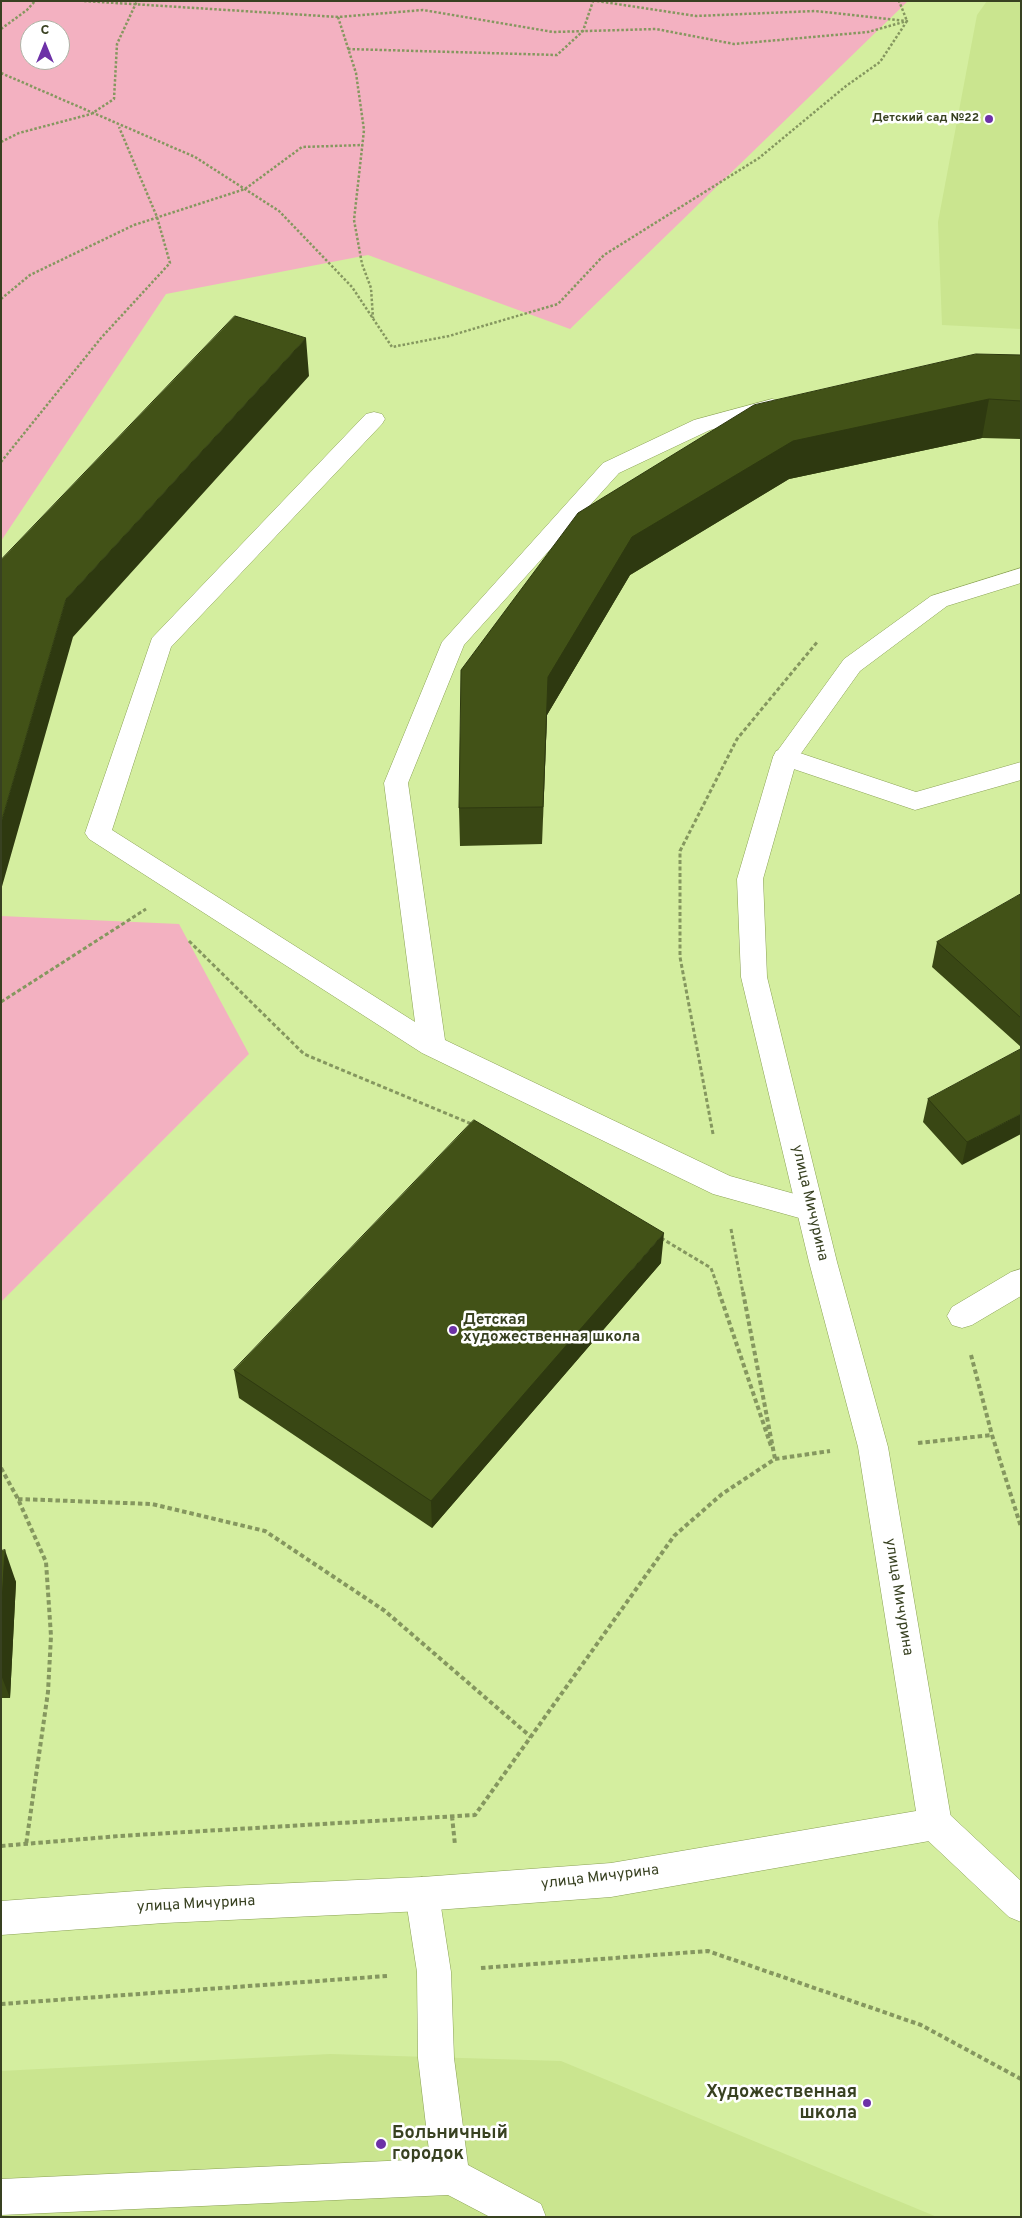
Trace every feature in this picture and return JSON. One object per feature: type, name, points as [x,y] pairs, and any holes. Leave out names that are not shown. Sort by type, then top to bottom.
[{"type":"street","points":[[432,1046],[396,783],[454,642],[610,468],[702,425],[793,400]]},
{"type":"street","points":[[374,419],[160,644],[98,833],[432,1046],[723,1186],[810,1209]]},
{"type":"street","name":"улица Мичурина","points":[[1,1918],[164,1906],[422,1894],[611,1880],[935,1824],[873,1448],[810,1209],[782,1086],[754,977],[750,879],[785,757],[852,664],[939,601],[1021,575]]},
{"type":"street","points":[[785,757],[915,801],[1021,772]]},
{"type":"street","points":[[962,1316],[1021,1280]]},
{"type":"street","points":[[935,1824],[1021,1905]]},
{"type":"street","points":[[422,1894],[434,1972],[436,2058],[451,2176]]},
{"type":"street","points":[[1,2197],[451,2176],[528,2217]]},
{"type":"path","points":[[1,30],[27,10],[35,1]]},
{"type":"path","points":[[84,1],[135,6],[338,17],[423,10],[553,32],[656,29],[734,44],[868,32],[907,21]]},
{"type":"path","points":[[1,142],[19,134],[91,114],[114,100],[117,44],[138,1]]},
{"type":"path","points":[[348,49],[557,55],[583,31],[593,1]]},
{"type":"path","points":[[597,1],[696,16],[815,11],[907,21]]},
{"type":"path","points":[[899,1],[907,21]]},
{"type":"path","points":[[338,17],[356,73],[364,130],[354,220],[362,264],[371,288],[373,318]]},
{"type":"path","points":[[1,73],[91,114],[195,157],[279,211],[352,287],[392,347],[449,336],[558,304],[604,256],[759,158],[846,86],[880,62],[907,21]]},
{"type":"path","points":[[1,462],[102,338],[170,263],[157,217],[119,126]]},
{"type":"path","points":[[1,299],[30,275],[134,224],[245,190],[302,148],[363,145]]},
{"type":"path","points":[[1,1002],[152,905]]},
{"type":"path","points":[[187,939],[304,1054],[476,1126]]},
{"type":"path","points":[[652,1232],[711,1268],[775,1459]]},
{"type":"path","points":[[962,1316],[992,1434],[1021,1527]]},
{"type":"path","points":[[1,1846],[119,1836],[475,1815],[674,1536],[722,1494],[775,1459],[807,1454]]},
{"type":"path","points":[[1,1468],[18,1498],[46,1562],[52,1636],[48,1692],[26,1845]]},
{"type":"path","points":[[18,1498],[152,1504],[265,1531],[385,1611],[531,1737]]},
{"type":"path","points":[[1,2004],[708,1951],[921,2025],[1021,2079]]},
{"type":"shaded area","points":[[1,1],[908,1],[570,329],[368,255],[166,294],[1,541]]},
{"type":"shaded area","name":"Детский сад №22","points":[[987,1],[1021,1],[1021,329],[942,325],[938,222],[977,15]]},
{"type":"shaded area","points":[[1,916],[179,924],[249,1054],[1,1302]]},
{"type":"shaded area","name":"Больничный городок","points":[[330,2054],[561,2061],[937,2217],[1,2217],[1,2071]]},
{"type":"building","points":[[235,316],[306,338],[66,599],[1,823],[1,560]]},
{"type":"building","points":[[976,354],[1021,355],[1021,401],[989,399],[793,441],[632,537],[548,677],[543,807],[459,808],[461,670],[578,513],[754,405]]},
{"type":"building","points":[[1021,894],[1021,1018],[937,942]]},
{"type":"building","points":[[1021,1049],[1021,1114],[967,1142],[928,1099]]},
{"type":"building","name":"Детская художественная школа","points":[[474,1120],[664,1233],[431,1501],[234,1370]]},
{"type":"building","points":[[5,1550],[1,1619],[1,1551]]},
{"type":"place","name":"Детский сад №22","points":[[989,119]]},
{"type":"place","name":"Детская художественная школа","points":[[453,1330]]},
{"type":"place","name":"Художественная школа","points":[[867,2103]]},
{"type":"place","name":"Больничный городок","points":[[381,2144]]}]
